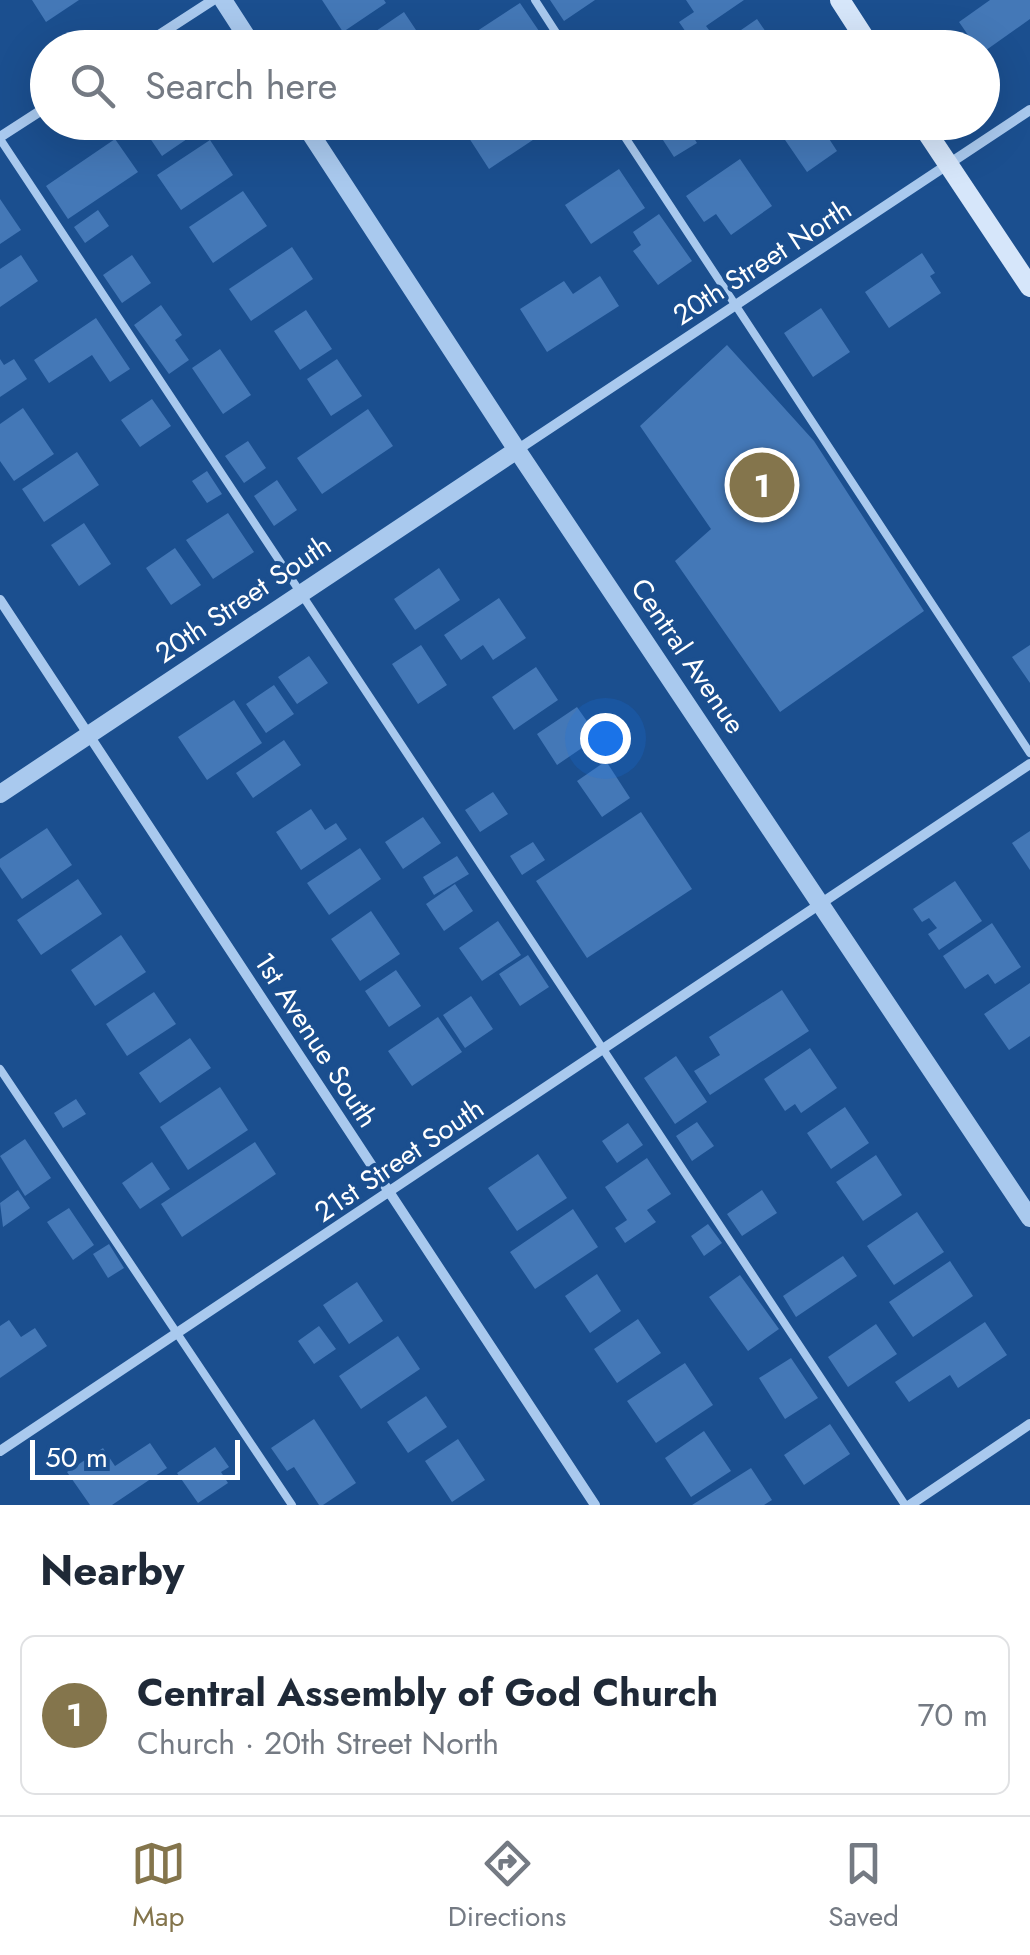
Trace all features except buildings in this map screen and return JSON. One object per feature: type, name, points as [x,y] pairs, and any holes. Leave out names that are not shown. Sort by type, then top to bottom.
[{"type":"main road","points":[[840,0],[859,30]]},
{"type":"main road","points":[[932,140],[1030,287]]},
{"type":"street","points":[[167,30],[213,0]]},
{"type":"street","points":[[223,0],[242,30]]},
{"type":"street","name":"20th Street North","points":[[1000,130],[1030,110]]},
{"type":"street","points":[[0,138],[30,118]]},
{"type":"street","name":"Central Avenue","points":[[315,140],[1030,1218]]},
{"type":"street","name":"20th Street North","points":[[517,450],[985,140]]},
{"type":"street","name":"20th Street South","points":[[0,794],[517,450]]},
{"type":"street","name":"1st Avenue South","points":[[0,600],[595,1505]]},
{"type":"street","name":"21st Street South","points":[[0,1452],[1030,764]]},
{"type":"street","points":[[908,1505],[1030,1424]]},
{"type":"lane","points":[[535,0],[554,30]]},
{"type":"lane","points":[[0,138],[908,1505]]},
{"type":"lane","points":[[628,140],[1030,753]]},
{"type":"lane","points":[[0,1069],[292,1505]]},
{"type":"place","name":"Central Assembly of God Church","points":[[762,485]]}]
